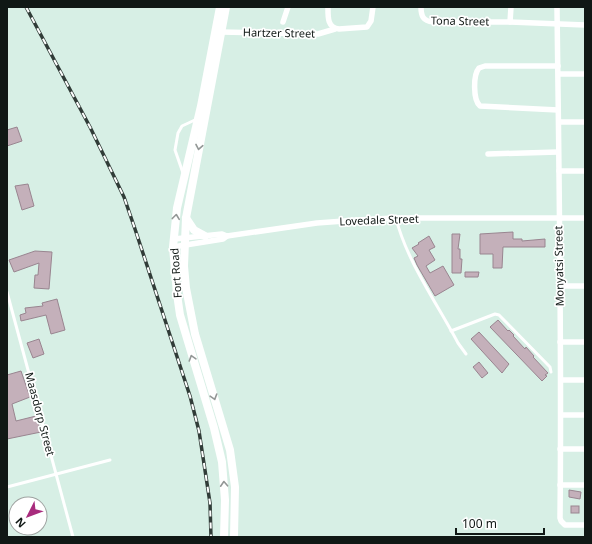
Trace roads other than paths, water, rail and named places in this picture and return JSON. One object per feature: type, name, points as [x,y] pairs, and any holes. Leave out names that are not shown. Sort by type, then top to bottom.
[{"type":"main road","name":"Fort Road","points":[[220,7],[198,119],[177,208],[173,243],[176,294],[180,315],[219,446],[222,462],[225,500],[224,537]]},
{"type":"main road","name":"Fort Road","points":[[226,7],[186,218],[184,242],[186,288],[189,312],[194,334],[230,450],[233,467],[235,501],[234,537]]},
{"type":"main road","points":[[186,218],[194,230],[205,236]]},
{"type":"main road","points":[[225,500],[235,501]]},
{"type":"street","name":"Hartzer Street","points":[[283,22],[288,7]]},
{"type":"street","points":[[328,7],[330,25],[336,29]]},
{"type":"street","name":"Hartzer Street","points":[[221,32],[309,34],[366,26],[371,21],[373,7]]},
{"type":"street","name":"Tona Street","points":[[420,7],[423,18],[429,22],[585,24]]},
{"type":"street","points":[[510,22],[511,7]]},
{"type":"street","name":"Monyatsi Street","points":[[557,7],[559,74],[558,152],[561,380],[560,518],[562,523],[568,525],[585,525]]},
{"type":"street","points":[[558,66],[485,66],[479,68],[474,75],[476,99],[480,106],[558,110]]},
{"type":"street","points":[[559,74],[585,74]]},
{"type":"street","points":[[558,122],[585,122]]},
{"type":"street","points":[[488,154],[558,152]]},
{"type":"street","points":[[559,170],[585,170]]},
{"type":"street","name":"Lovedale Street","points":[[173,243],[184,242],[205,236],[222,234],[227,236],[317,223],[396,218],[585,218]]},
{"type":"street","points":[[184,242],[223,239],[227,236]]},
{"type":"street","points":[[560,286],[585,286]]},
{"type":"street","points":[[560,342],[585,342]]},
{"type":"street","points":[[561,380],[585,380]]},
{"type":"street","points":[[561,415],[585,415]]},
{"type":"street","points":[[560,449],[585,449]]},
{"type":"street","points":[[560,486],[585,485]]},
{"type":"lane","points":[[184,176],[174,150],[178,132],[182,126],[198,119]]},
{"type":"lane","points":[[396,218],[408,253],[460,348],[466,354]]},
{"type":"lane","name":"Maasdorp Street","points":[[7,292],[73,537]]},
{"type":"lane","points":[[451,332],[495,314],[499,315],[550,367],[551,372]]},
{"type":"lane","points":[[7,487],[110,460]]},
{"type":"railway","points":[[26,7],[90,127],[124,197],[190,396],[199,431],[210,503],[211,537]]}]
